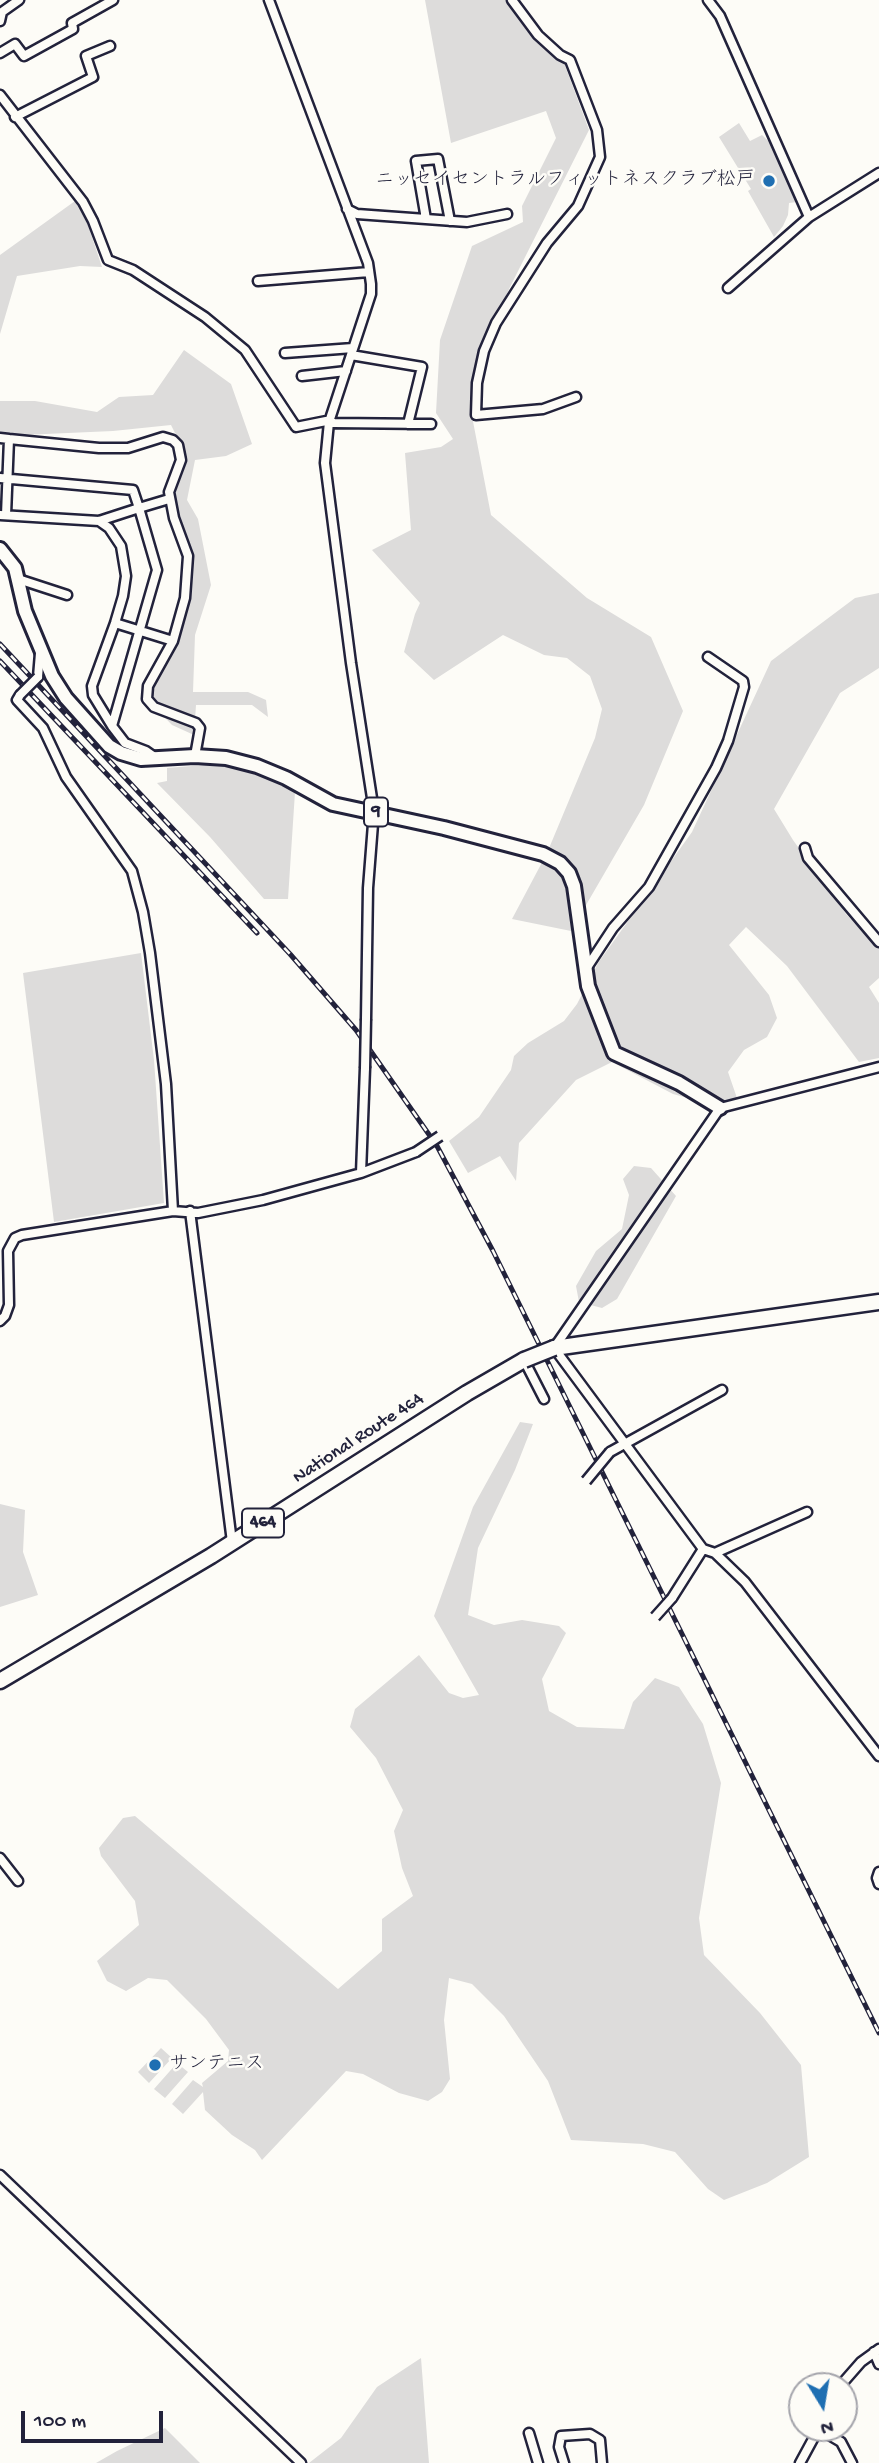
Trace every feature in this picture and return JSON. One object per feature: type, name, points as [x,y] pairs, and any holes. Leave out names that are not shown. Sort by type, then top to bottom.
[{"type":"highway","name":"464","points":[[524,1360],[554,1348],[879,1301]]},
{"type":"highway","name":"National Route 464","points":[[0,1681],[232,1542],[475,1387],[524,1360]]},
{"type":"main road","name":"9","points":[[0,549],[11,560],[25,611],[52,677],[66,698],[109,746],[134,758],[226,758],[257,766],[286,778],[332,804],[374,811],[543,854],[561,863],[574,886],[591,996],[614,1053],[679,1083],[720,1108]]},
{"type":"street","points":[[0,21],[2,12],[19,0]]},
{"type":"street","points":[[0,53],[15,44],[24,56],[73,29],[72,23],[113,0]]},
{"type":"street","points":[[269,0],[368,263],[371,293],[330,422],[325,463],[351,663],[374,811],[368,888],[361,1173]]},
{"type":"street","points":[[512,0],[538,35],[560,55],[570,60],[597,130],[600,157],[578,206],[547,243],[496,323],[484,351],[477,383],[476,415],[543,409],[576,397]]},
{"type":"street","points":[[708,0],[724,25],[809,217]]},
{"type":"street","points":[[15,117],[93,76],[86,56],[110,46]]},
{"type":"street","points":[[0,95],[61,171],[82,202],[93,221],[108,260],[132,270],[205,317],[245,350],[296,426],[330,422],[432,424]]},
{"type":"street","points":[[426,219],[416,161],[438,159],[450,221]]},
{"type":"street","points":[[728,288],[809,217],[879,173]]},
{"type":"street","points":[[347,209],[357,214],[467,222],[507,214]]},
{"type":"street","points":[[258,281],[369,272]]},
{"type":"street","points":[[285,352],[352,351],[422,367],[408,424]]},
{"type":"street","points":[[302,376],[346,371]]},
{"type":"street","points":[[169,499],[99,521],[3,515],[5,438],[128,448],[163,437],[178,445],[181,460],[169,499],[187,556],[185,598],[173,641],[148,686],[148,699],[155,707],[196,723],[200,728],[195,756]]},
{"type":"street","points":[[4,478],[133,489],[157,570],[112,726]]},
{"type":"street","points":[[99,521],[116,537],[124,556],[126,576],[115,623],[92,686],[93,695],[125,743],[156,758]]},
{"type":"street","points":[[18,579],[67,595]]},
{"type":"street","points":[[115,623],[173,641]]},
{"type":"street","points":[[40,650],[38,677],[17,700],[43,728],[66,777],[132,871],[143,912],[166,1084],[173,1211]]},
{"type":"street","points":[[585,970],[613,928],[649,887],[716,768],[728,741],[744,687],[743,681],[708,657]]},
{"type":"street","points":[[805,848],[808,858],[879,942]]},
{"type":"street","points":[[879,1067],[720,1108],[554,1348],[703,1549],[715,1553],[744,1582],[879,1756]]},
{"type":"street","points":[[0,1321],[9,1305],[8,1251],[15,1238],[61,1228],[173,1211],[198,1213],[263,1200],[361,1173],[416,1152],[440,1136]]},
{"type":"street","points":[[190,1212],[232,1542]]},
{"type":"street","points":[[524,1360],[544,1399]]},
{"type":"street","points":[[586,1481],[610,1452],[722,1390]]},
{"type":"street","points":[[715,1553],[807,1512]]},
{"type":"street","points":[[655,1617],[673,1598],[703,1549]]},
{"type":"street","points":[[0,1858],[18,1881]]},
{"type":"street","points":[[879,1872],[879,1884]]},
{"type":"street","points":[[0,2175],[301,2463]]},
{"type":"street","points":[[876,2351],[879,2364]]},
{"type":"street","points":[[854,2372],[876,2351]]},
{"type":"street","points":[[529,2432],[538,2463]]},
{"type":"street","points":[[564,2463],[559,2447],[561,2436],[590,2434],[600,2440],[602,2463]]},
{"type":"street","points":[[800,2463],[811,2442]]},
{"type":"street","points":[[841,2442],[852,2463]]},
{"type":"shaded area","points":[[425,0],[506,0],[527,31],[563,60],[589,130],[480,353],[471,411],[491,515],[587,598],[651,637],[683,711],[644,805],[571,931],[512,919],[547,853],[595,738],[602,709],[590,676],[567,658],[544,655],[503,635],[434,680],[404,652],[420,603],[372,550],[411,530],[405,453],[441,447],[453,439],[436,413],[440,340],[472,246],[523,222],[522,206],[556,138],[546,111],[451,143]]},
{"type":"shaded area","name":"ニッセイセントラルフィットネスクラブ松戸","points":[[739,123],[750,141],[762,135],[780,152],[795,189],[797,202],[789,203],[788,215],[774,237],[748,191],[751,189],[719,137]]},
{"type":"shaded area","points":[[75,201],[88,225],[102,267],[80,266],[17,276],[0,334],[0,255]]},
{"type":"shaded area","points":[[184,350],[231,384],[252,444],[226,456],[195,460],[187,500],[198,519],[211,585],[195,635],[193,692],[248,692],[266,700],[268,717],[252,705],[196,705],[194,735],[172,725],[149,701],[189,565],[172,502],[188,459],[171,425],[113,431],[0,436],[0,401],[35,401],[97,412],[119,397],[153,395]]},
{"type":"shaded area","points":[[879,593],[879,668],[840,693],[774,809],[846,914],[879,949],[879,978],[869,987],[879,1003],[879,1058],[859,1062],[787,966],[746,927],[729,945],[769,995],[777,1018],[767,1037],[744,1050],[728,1072],[737,1098],[724,1100],[710,1110],[702,1102],[673,1094],[612,1062],[576,1080],[519,1143],[516,1181],[500,1156],[468,1173],[449,1141],[479,1117],[511,1070],[514,1056],[528,1043],[564,1021],[577,1004],[598,963],[692,832],[771,661],[855,598]]},
{"type":"shaded area","points":[[217,764],[263,774],[295,792],[288,899],[264,899],[210,837],[157,783],[167,781],[167,768]]},
{"type":"shaded area","points":[[141,953],[154,1060],[164,1203],[54,1222],[23,973]]},
{"type":"shaded area","points":[[634,1166],[651,1168],[676,1196],[617,1299],[602,1308],[579,1302],[576,1286],[596,1251],[622,1229],[629,1195],[623,1179]]},
{"type":"shaded area","points":[[520,1422],[533,1424],[515,1470],[478,1548],[468,1615],[494,1625],[522,1620],[559,1626],[566,1633],[542,1679],[549,1711],[577,1727],[624,1729],[633,1702],[655,1678],[679,1687],[703,1724],[721,1783],[699,1918],[704,1955],[760,2013],[801,2065],[809,2157],[767,2183],[724,2200],[708,2189],[675,2152],[643,2144],[571,2140],[548,2081],[504,2016],[472,1984],[449,1978],[444,2020],[450,2079],[442,2092],[428,2101],[399,2093],[363,2074],[346,2071],[262,2160],[255,2150],[232,2135],[205,2110],[203,2092],[183,2114],[172,2104],[193,2080],[203,2087],[202,2083],[228,2061],[229,2050],[206,2019],[167,1980],[148,1978],[126,1991],[107,1981],[97,1961],[139,1925],[135,1901],[101,1856],[99,1848],[123,1818],[135,1816],[338,1989],[382,1951],[382,1919],[413,1896],[402,1868],[394,1831],[403,1810],[376,1758],[350,1727],[355,1709],[419,1655],[449,1693],[463,1698],[479,1695],[434,1616],[473,1507]]},
{"type":"shaded area","points":[[0,1504],[25,1510],[23,1552],[38,1595],[0,1607]]},
{"type":"shaded area","name":"サンテニス","points":[[161,2048],[172,2058],[149,2083],[138,2072]]},
{"type":"shaded area","points":[[177,2063],[188,2072],[165,2098],[154,2089]]},
{"type":"shaded area","points":[[421,2358],[429,2463],[309,2463],[341,2438],[377,2387]]},
{"type":"shaded area","points":[[165,2428],[200,2463],[96,2463],[117,2451]]},
{"type":"railway","points":[[0,644],[290,954],[356,1030],[437,1146],[493,1251],[879,2033]]},
{"type":"railway","points":[[0,661],[257,933]]},
{"type":"place","name":"ニッセイセントラルフィットネスクラブ松戸","points":[[769,181]]},
{"type":"place","name":"サンテニス","points":[[155,2065]]}]
